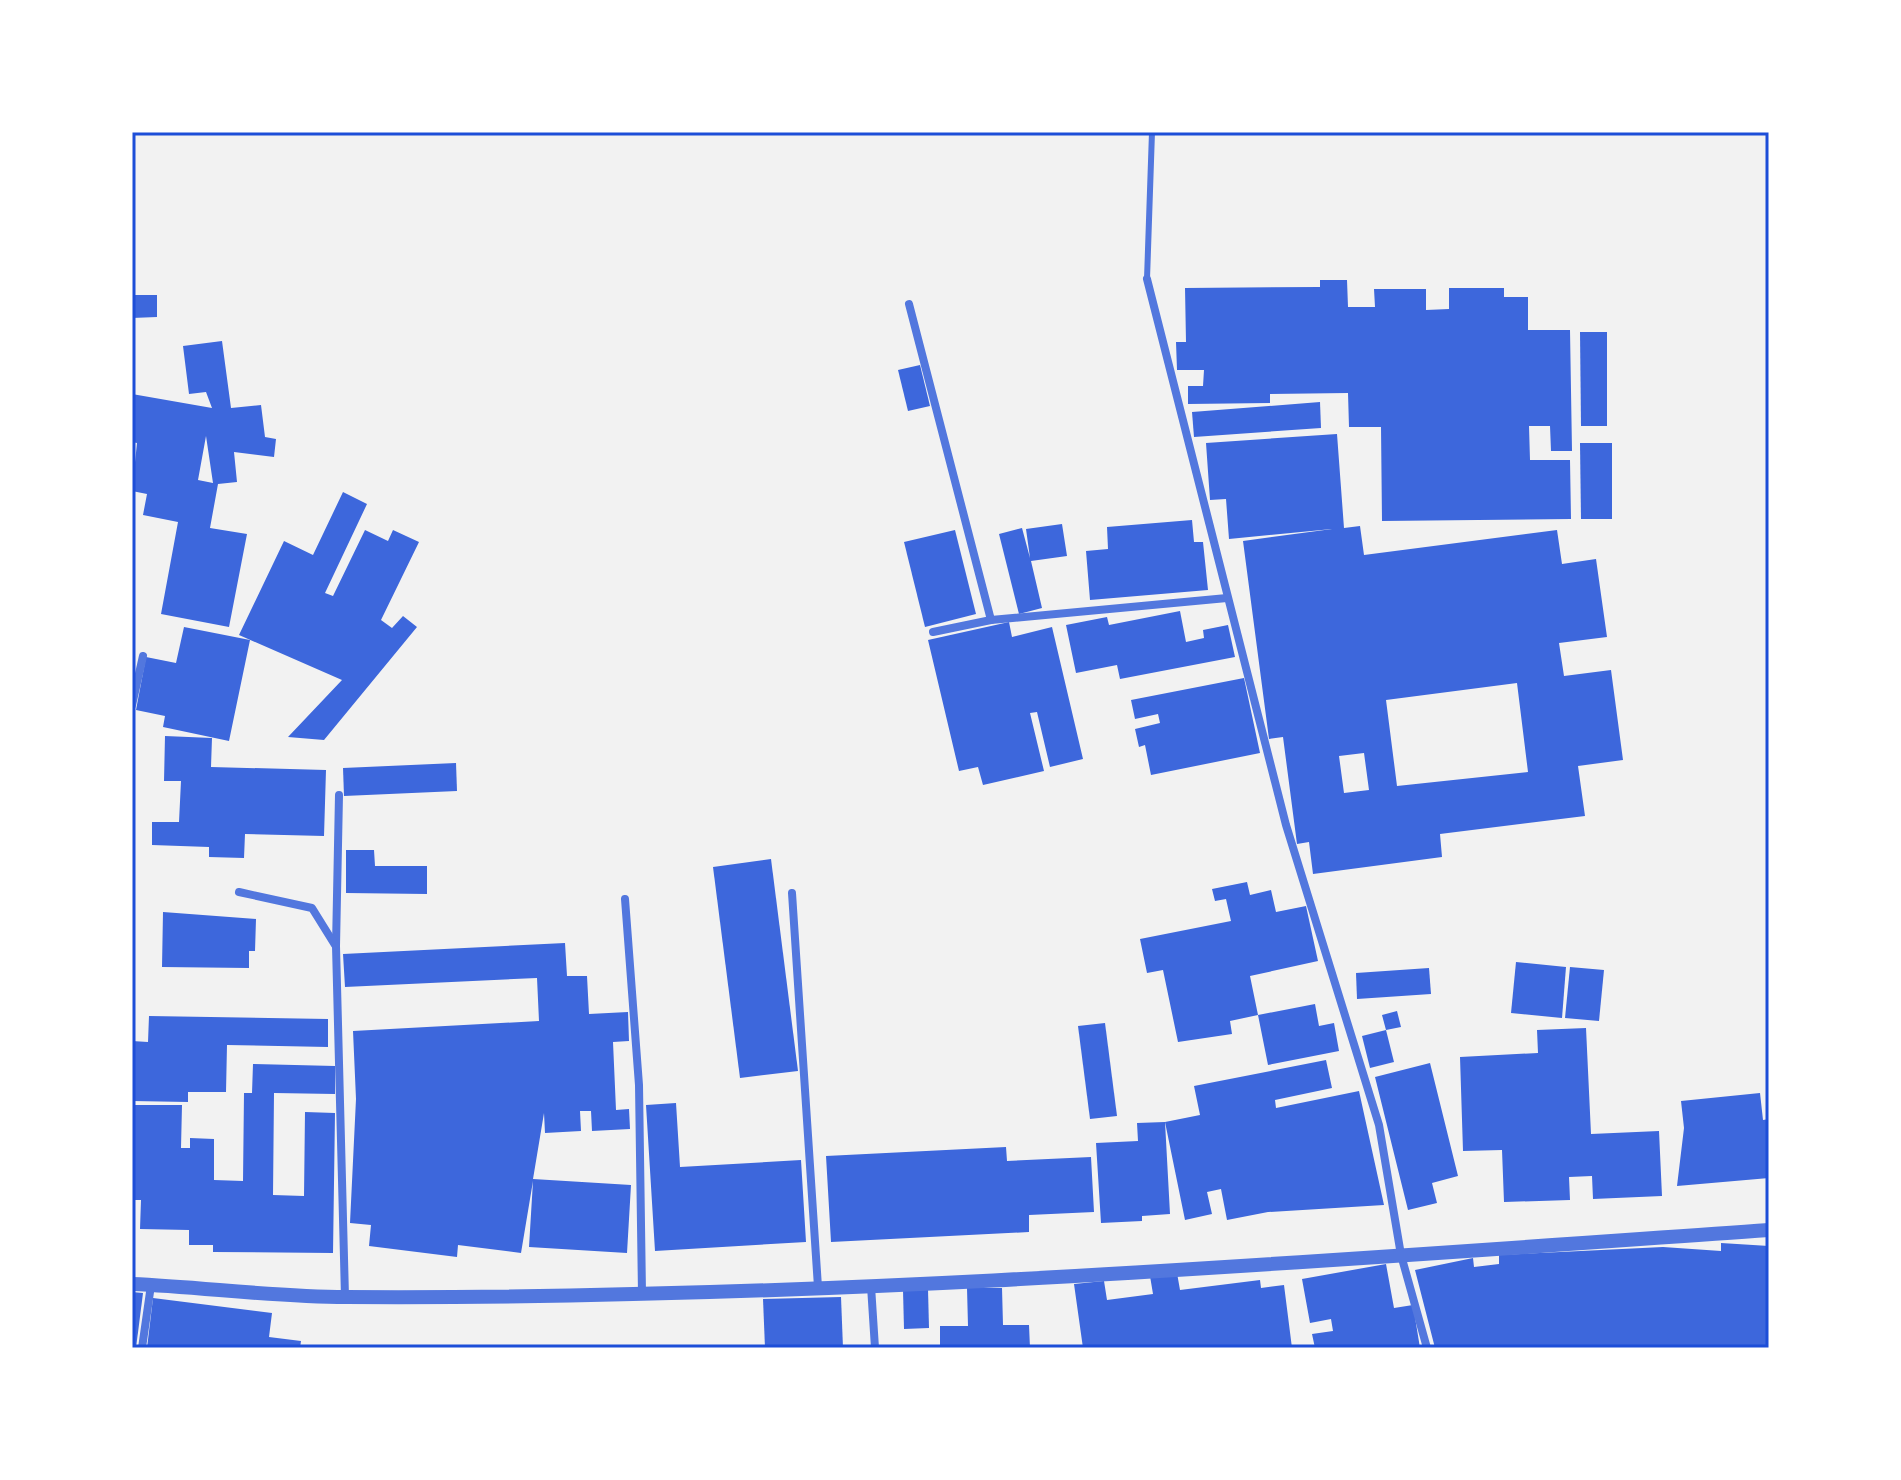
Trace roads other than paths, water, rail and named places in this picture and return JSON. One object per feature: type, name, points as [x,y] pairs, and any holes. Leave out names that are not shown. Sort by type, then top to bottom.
[{"type":"street","points":[[1147,279],[1286,825],[1379,1125],[1401,1255],[1427,1348]]},
{"type":"street","points":[[909,304],[991,620]]},
{"type":"street","points":[[933,632],[991,620],[1227,598]]},
{"type":"street","points":[[132,705],[143,656]]},
{"type":"street","points":[[339,795],[336,946],[345,1297]]},
{"type":"street","points":[[239,892],[312,908],[336,946]]},
{"type":"street","points":[[792,893],[818,1287]]},
{"type":"street","points":[[625,899],[639,1085],[642,1295]]},
{"type":"street","points":[[132,1284],[345,1297],[642,1295],[1033,1280],[1769,1230]]},
{"type":"street","points":[[142,1348],[151,1285]]},
{"type":"street","points":[[871,1285],[875,1348]]},
{"type":"lane","points":[[1147,279],[1152,132]]}]
